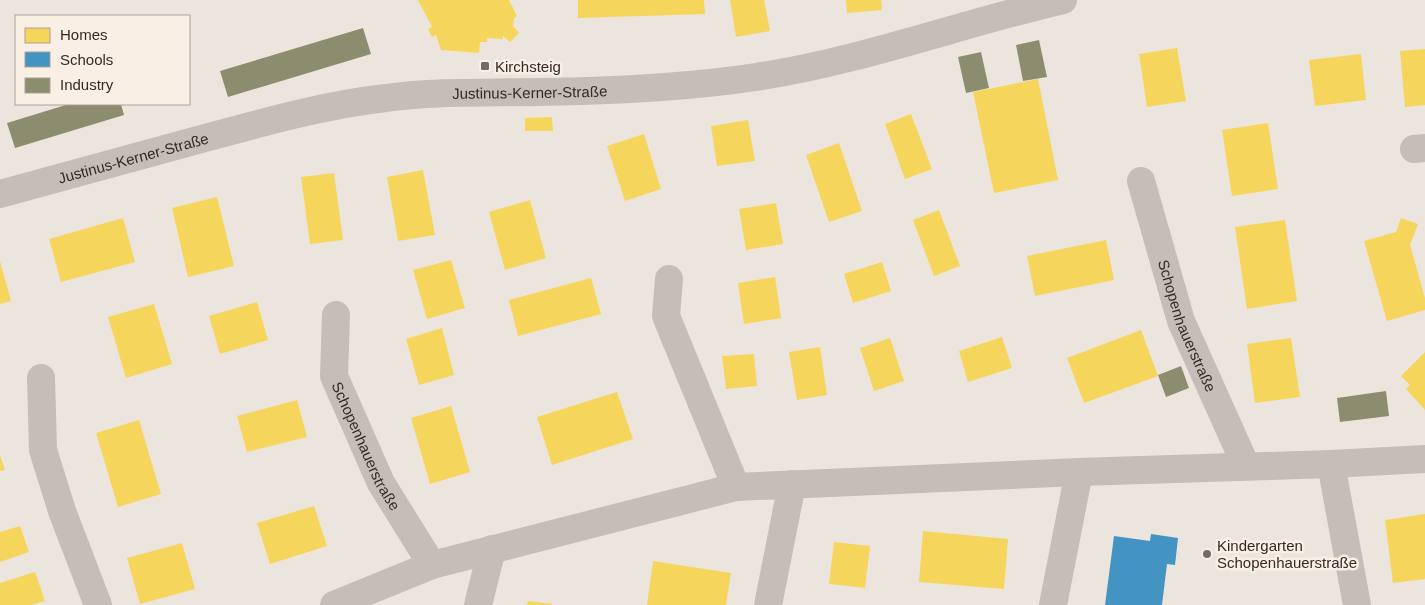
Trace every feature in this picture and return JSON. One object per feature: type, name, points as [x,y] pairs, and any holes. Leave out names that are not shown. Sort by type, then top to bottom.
[{"type":"street","name":"Justinus-Kerner-Straße","points":[[0,194],[257,124],[340,104],[389,97],[445,93],[616,90],[754,78],[862,56],[1012,12],[1063,0]]},
{"type":"street","name":"Schopenhauerstraße","points":[[1142,181],[1181,321],[1246,466]]},
{"type":"street","points":[[670,279],[666,316],[736,486]]},
{"type":"street","name":"Schopenhauerstraße","points":[[336,315],[334,376],[381,483],[432,565]]},
{"type":"street","points":[[41,378],[42,450],[62,511],[98,605]]},
{"type":"street","points":[[334,605],[432,565],[736,486],[1331,464],[1425,458]]},
{"type":"street","points":[[1331,464],[1357,605]]},
{"type":"street","points":[[1053,605],[1078,472]]},
{"type":"street","points":[[768,605],[792,484]]},
{"type":"street","points":[[478,605],[492,549]]},
{"type":"building: Homes","points":[[418,0],[509,0],[517,16],[514,18],[513,26],[519,33],[510,42],[503,36],[503,39],[487,38],[487,42],[480,42],[479,53],[441,50],[436,35],[432,37],[428,29],[432,27]]},
{"type":"building: Homes","points":[[578,0],[704,0],[705,14],[578,18]]},
{"type":"building: Homes","points":[[730,0],[764,0],[770,31],[736,37]]},
{"type":"building: Homes","points":[[846,0],[881,0],[882,10],[847,13]]},
{"type":"building: Homes","points":[[1177,48],[1186,101],[1147,107],[1139,54]]},
{"type":"building: Homes","points":[[1425,49],[1425,105],[1405,107],[1400,51]]},
{"type":"building: Homes","points":[[1361,54],[1366,100],[1315,106],[1309,60]]},
{"type":"building: Homes","points":[[1038,79],[1058,180],[994,193],[973,92]]},
{"type":"building: Homes","points":[[911,114],[932,169],[905,179],[885,124]]},
{"type":"building: Homes","points":[[552,117],[553,131],[525,131],[525,118]]},
{"type":"building: Homes","points":[[748,120],[755,161],[717,166],[711,126]]},
{"type":"building: Homes","points":[[1268,123],[1278,189],[1232,196],[1222,130]]},
{"type":"building: Homes","points":[[644,134],[661,189],[625,201],[607,146]]},
{"type":"building: Homes","points":[[839,143],[862,211],[829,222],[806,155]]},
{"type":"building: Homes","points":[[423,170],[435,235],[398,241],[387,177]]},
{"type":"building: Homes","points":[[334,173],[343,240],[310,244],[301,177]]},
{"type":"building: Homes","points":[[217,197],[234,266],[188,277],[172,208]]},
{"type":"building: Homes","points":[[530,200],[546,258],[505,270],[489,212]]},
{"type":"building: Homes","points":[[776,203],[783,244],[746,250],[739,209]]},
{"type":"building: Homes","points":[[939,210],[960,266],[934,276],[913,220]]},
{"type":"building: Homes","points":[[123,218],[135,262],[61,282],[49,239]]},
{"type":"building: Homes","points":[[1401,218],[1418,224],[1410,245],[1425,298],[1425,310],[1387,321],[1364,241],[1396,232]]},
{"type":"building: Homes","points":[[1285,220],[1297,301],[1247,309],[1235,227]]},
{"type":"building: Homes","points":[[1106,240],[1114,280],[1035,296],[1027,256]]},
{"type":"building: Homes","points":[[451,260],[465,308],[427,319],[413,270]]},
{"type":"building: Homes","points":[[0,261],[11,301],[0,304]]},
{"type":"building: Homes","points":[[882,262],[891,291],[853,303],[844,274]]},
{"type":"building: Homes","points":[[775,277],[781,318],[744,324],[738,283]]},
{"type":"building: Homes","points":[[591,278],[601,314],[518,336],[509,300]]},
{"type":"building: Homes","points":[[257,302],[268,340],[220,354],[209,316]]},
{"type":"building: Homes","points":[[154,304],[172,364],[126,378],[108,317]]},
{"type":"building: Homes","points":[[442,328],[454,375],[419,385],[406,339]]},
{"type":"building: Homes","points":[[1141,330],[1158,376],[1084,403],[1067,358]]},
{"type":"building: Homes","points":[[1002,337],[1012,368],[968,382],[959,351]]},
{"type":"building: Homes","points":[[890,338],[904,381],[874,391],[860,348]]},
{"type":"building: Homes","points":[[1291,338],[1300,397],[1255,403],[1247,344]]},
{"type":"building: Homes","points":[[820,347],[827,395],[797,400],[789,352]]},
{"type":"building: Homes","points":[[1425,352],[1425,410],[1406,389],[1410,385],[1401,376]]},
{"type":"building: Homes","points":[[754,354],[757,386],[726,389],[722,356]]},
{"type":"building: Homes","points":[[617,392],[633,439],[552,465],[537,417]]},
{"type":"building: Homes","points":[[297,400],[307,437],[247,452],[237,416]]},
{"type":"building: Homes","points":[[451,406],[470,472],[430,484],[411,418]]},
{"type":"building: Homes","points":[[139,420],[161,494],[118,507],[96,433]]},
{"type":"building: Homes","points":[[0,455],[5,470],[0,471]]},
{"type":"building: Homes","points":[[314,506],[327,546],[270,564],[257,523]]},
{"type":"building: Homes","points":[[1425,514],[1425,579],[1393,583],[1385,520]]},
{"type":"building: Homes","points":[[20,526],[29,552],[0,562],[0,532]]},
{"type":"building: Homes","points":[[923,531],[1008,539],[1004,589],[919,582]]},
{"type":"building: Homes","points":[[834,542],[870,546],[865,588],[829,584]]},
{"type":"building: Homes","points":[[182,543],[195,589],[140,604],[127,558]]},
{"type":"building: Homes","points":[[653,561],[731,573],[726,605],[647,605]]},
{"type":"building: Homes","points":[[35,572],[45,601],[31,605],[0,605],[0,583]]},
{"type":"building: Homes","points":[[528,601],[552,604],[552,605],[527,605]]},
{"type":"building: Schools","points":[[1151,534],[1178,538],[1175,565],[1167,564],[1162,605],[1105,605],[1114,536],[1150,541]]},
{"type":"building: Industry","points":[[363,28],[371,54],[228,97],[220,71]]},
{"type":"building: Industry","points":[[1039,40],[1047,77],[1023,81],[1016,45]]},
{"type":"building: Industry","points":[[981,52],[989,88],[966,93],[958,57]]},
{"type":"building: Industry","points":[[66,105],[121,105],[124,115],[15,148],[7,123]]},
{"type":"building: Industry","points":[[1181,366],[1189,388],[1166,397],[1158,375]]},
{"type":"building: Industry","points":[[1386,391],[1389,416],[1340,422],[1337,398]]},
{"type":"place","name":"Kirchsteig","points":[[485,66]]},
{"type":"place","name":"Kindergarten Schopenhauerstraße","points":[[1207,554]]}]
